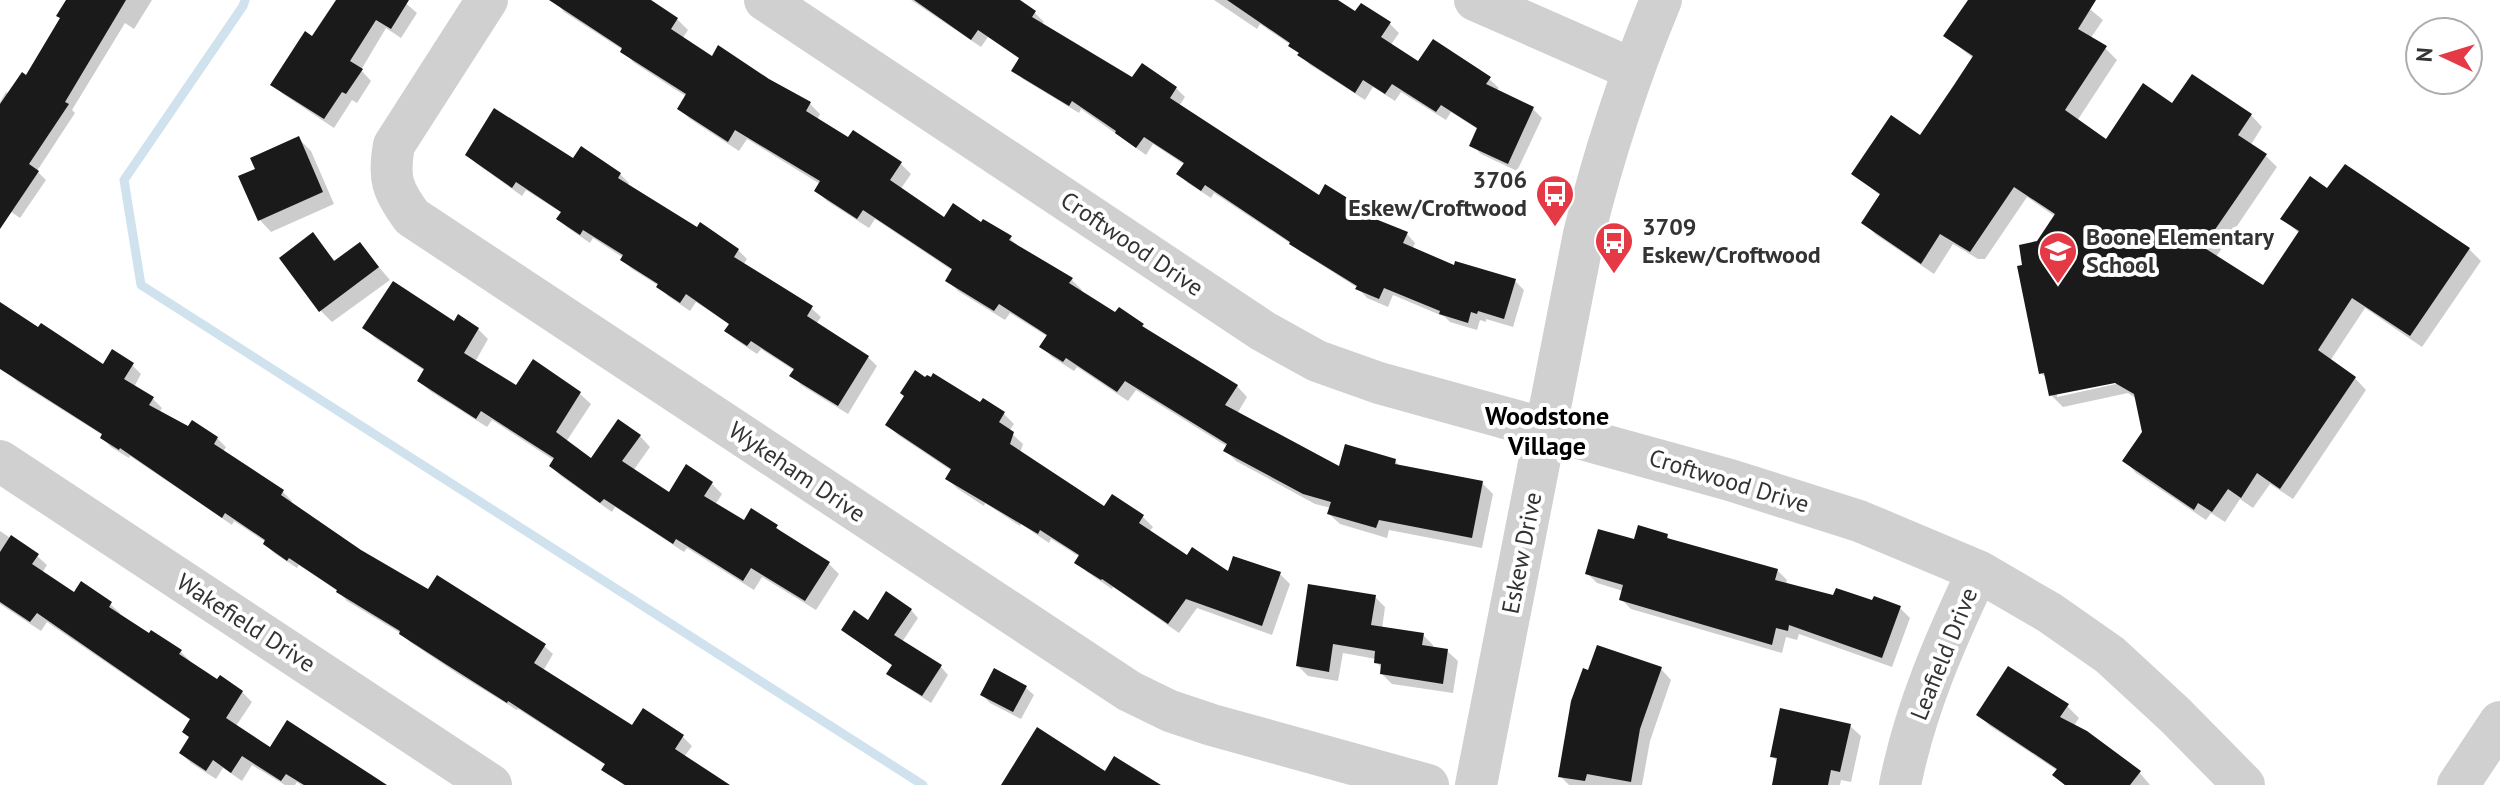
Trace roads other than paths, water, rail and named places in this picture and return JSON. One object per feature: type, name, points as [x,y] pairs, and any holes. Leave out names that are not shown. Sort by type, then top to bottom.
[{"type":"street","name":"Wykeham Drive","points":[[487,0],[394,145],[390,168],[397,196],[412,217],[1129,691],[1170,711],[1198,720],[1428,785]]},
{"type":"street","name":"Croftwood Drive","points":[[765,0],[1263,331],[1317,361],[1379,383],[1730,480],[1859,521],[1978,571],[2050,613],[2110,655],[2244,785]]},
{"type":"street","points":[[1475,0],[1632,69]]},
{"type":"street","name":"Eskew Drive","points":[[1476,785],[1584,234],[1598,177],[1632,69],[1661,0]]},
{"type":"street","name":"Wakefield Drive","points":[[0,461],[491,785]]},
{"type":"street","name":"Leafield Drive","points":[[1900,785],[1928,681],[1978,571]]},
{"type":"street","points":[[2458,785],[2500,722]]},
{"type":"waterway","points":[[245,0],[124,180],[141,285],[923,785]]},
{"type":"place","name":"3706 Eskew/Croftwood","points":[[1555,228]]},
{"type":"place","name":"3709 Eskew/Croftwood","points":[[1614,275]]},
{"type":"place","name":"Boone Elementary School","points":[[2058,285]]},
{"type":"district","name":"Woodstone Village","points":[[1547,431]]}]
